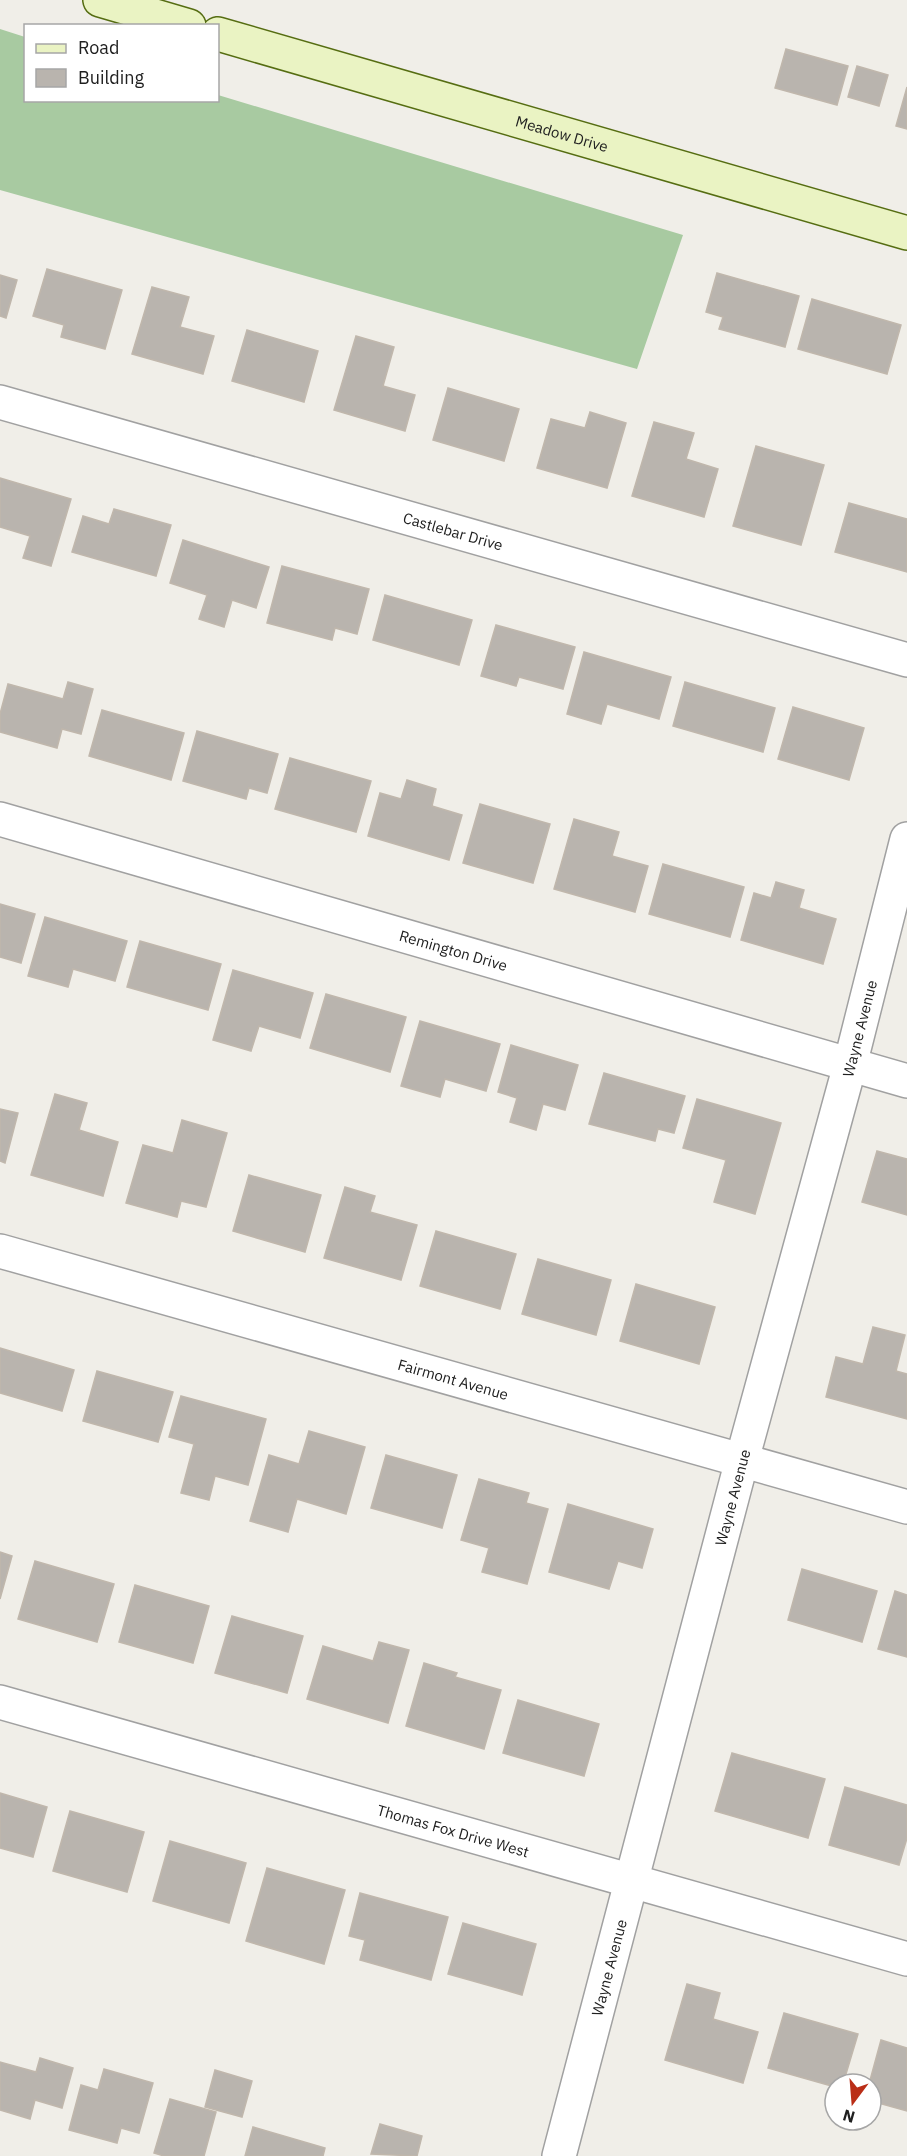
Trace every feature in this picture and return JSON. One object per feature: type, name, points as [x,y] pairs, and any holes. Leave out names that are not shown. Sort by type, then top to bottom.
[{"type":"street","points":[[100,0],[182,24]]},
{"type":"street","name":"Meadow Drive","points":[[219,34],[907,232]]},
{"type":"street","name":"Castlebar Drive","points":[[0,402],[907,660]]},
{"type":"street","name":"Remington Drive","points":[[0,819],[907,1081]]},
{"type":"street","name":"Wayne Avenue","points":[[559,2156],[742,1460],[850,1065],[907,839]]},
{"type":"street","name":"Fairmont Avenue","points":[[0,1251],[907,1507]]},
{"type":"street","name":"Thomas Fox Drive West","points":[[0,1702],[907,1959]]},
{"type":"green space","points":[[0,29],[24,37],[24,102],[219,102],[219,95],[683,235],[637,369],[0,190]]},
{"type":"building","points":[[786,49],[848,66],[837,105],[775,88]]},
{"type":"building","points":[[857,66],[888,75],[879,106],[848,97]]},
{"type":"building","points":[[907,87],[907,129],[896,126]]},
{"type":"building","points":[[47,269],[122,290],[105,349],[61,337],[64,325],[33,316]]},
{"type":"building","points":[[717,273],[799,296],[785,347],[719,329],[723,317],[706,312]]},
{"type":"building","points":[[0,275],[17,280],[6,318],[0,316]]},
{"type":"building","points":[[152,287],[189,297],[180,327],[214,336],[203,374],[132,354]]},
{"type":"building","points":[[812,299],[901,325],[887,374],[798,349]]},
{"type":"building","points":[[247,330],[318,351],[304,402],[232,381]]},
{"type":"building","points":[[356,336],[394,347],[383,386],[415,395],[405,431],[334,410]]},
{"type":"building","points":[[448,388],[519,409],[504,461],[433,440]]},
{"type":"building","points":[[590,412],[626,423],[607,488],[537,468],[551,419],[585,428]]},
{"type":"building","points":[[654,422],[694,433],[686,459],[718,469],[704,517],[632,496]]},
{"type":"building","points":[[756,446],[824,465],[801,545],[733,526]]},
{"type":"building","points":[[0,478],[71,499],[51,566],[23,558],[30,536],[0,527]]},
{"type":"building","points":[[849,503],[907,519],[907,572],[835,552]]},
{"type":"building","points":[[114,509],[171,525],[156,576],[72,552],[83,516],[109,524]]},
{"type":"building","points":[[183,540],[269,567],[256,608],[232,600],[224,627],[199,619],[207,595],[170,583]]},
{"type":"building","points":[[282,566],[369,589],[357,634],[335,628],[332,640],[267,623]]},
{"type":"building","points":[[385,595],[472,620],[459,665],[373,640]]},
{"type":"building","points":[[496,625],[575,647],[563,689],[519,677],[516,686],[481,676]]},
{"type":"building","points":[[584,652],[671,677],[659,719],[607,704],[601,724],[567,714]]},
{"type":"building","points":[[68,682],[93,689],[81,734],[62,729],[57,748],[0,732],[0,714],[8,684],[63,699]]},
{"type":"building","points":[[685,682],[775,708],[763,752],[673,726]]},
{"type":"building","points":[[793,707],[864,728],[849,780],[778,759]]},
{"type":"building","points":[[102,710],[184,733],[171,780],[89,756]]},
{"type":"building","points":[[197,731],[278,754],[267,793],[249,788],[246,799],[183,781]]},
{"type":"building","points":[[290,758],[371,781],[356,832],[275,809]]},
{"type":"building","points":[[407,780],[436,789],[432,806],[462,815],[449,860],[368,836],[380,793],[401,799]]},
{"type":"building","points":[[480,804],[550,824],[533,883],[463,863]]},
{"type":"building","points":[[574,819],[619,832],[612,856],[648,866],[635,912],[554,889]]},
{"type":"building","points":[[663,864],[744,887],[730,937],[649,914]]},
{"type":"building","points":[[776,882],[804,890],[799,908],[836,919],[823,964],[741,940],[754,893],[771,898]]},
{"type":"building","points":[[0,904],[35,914],[21,963],[0,957]]},
{"type":"building","points":[[45,917],[127,941],[115,981],[73,969],[68,987],[28,976]]},
{"type":"building","points":[[140,941],[221,964],[208,1010],[127,987]]},
{"type":"building","points":[[233,970],[313,993],[300,1038],[259,1026],[251,1051],[213,1040]]},
{"type":"building","points":[[326,994],[406,1017],[390,1072],[310,1048]]},
{"type":"building","points":[[420,1021],[500,1044],[486,1091],[445,1079],[440,1097],[401,1086]]},
{"type":"building","points":[[511,1045],[578,1065],[565,1110],[543,1104],[536,1130],[510,1122],[517,1098],[498,1092]]},
{"type":"building","points":[[604,1073],[685,1096],[674,1133],[658,1129],[655,1141],[589,1124]]},
{"type":"building","points":[[55,1094],[87,1103],[79,1130],[118,1142],[103,1196],[31,1175]]},
{"type":"building","points":[[697,1099],[781,1123],[755,1214],[714,1202],[726,1160],[683,1148]]},
{"type":"building","points":[[0,1109],[18,1113],[5,1163],[0,1161]]},
{"type":"building","points":[[182,1120],[227,1133],[206,1207],[181,1201],[177,1217],[126,1203],[143,1145],[173,1153]]},
{"type":"building","points":[[877,1151],[907,1159],[907,1215],[862,1202]]},
{"type":"building","points":[[249,1175],[321,1195],[305,1252],[233,1231]]},
{"type":"building","points":[[345,1187],[375,1196],[370,1212],[417,1225],[401,1280],[324,1258]]},
{"type":"building","points":[[436,1231],[516,1254],[500,1309],[420,1286]]},
{"type":"building","points":[[538,1259],[611,1280],[596,1335],[522,1314]]},
{"type":"building","points":[[636,1284],[715,1307],[699,1364],[620,1341]]},
{"type":"building","points":[[873,1327],[905,1335],[896,1371],[907,1374],[907,1419],[826,1397],[836,1357],[863,1364]]},
{"type":"building","points":[[0,1348],[74,1370],[62,1411],[0,1393]]},
{"type":"building","points":[[97,1371],[173,1392],[158,1442],[83,1421]]},
{"type":"building","points":[[181,1396],[266,1419],[248,1485],[215,1476],[209,1500],[181,1493],[194,1444],[169,1437]]},
{"type":"building","points":[[309,1431],[365,1447],[346,1514],[297,1499],[288,1532],[250,1521],[269,1455],[299,1464]]},
{"type":"building","points":[[386,1455],[457,1475],[442,1528],[371,1508]]},
{"type":"building","points":[[479,1479],[529,1493],[526,1503],[548,1509],[527,1584],[482,1572],[489,1548],[461,1540]]},
{"type":"building","points":[[568,1504],[653,1529],[642,1568],[618,1561],[609,1589],[549,1572]]},
{"type":"building","points":[[0,1552],[12,1556],[0,1599]]},
{"type":"building","points":[[35,1561],[114,1584],[97,1642],[18,1619]]},
{"type":"building","points":[[802,1569],[877,1591],[862,1642],[788,1620]]},
{"type":"building","points":[[135,1585],[209,1606],[193,1663],[119,1642]]},
{"type":"building","points":[[895,1591],[907,1595],[907,1657],[878,1649]]},
{"type":"building","points":[[232,1616],[303,1636],[287,1693],[215,1673]]},
{"type":"building","points":[[379,1642],[409,1650],[388,1723],[307,1699],[323,1646],[373,1661]]},
{"type":"building","points":[[424,1663],[457,1673],[455,1677],[501,1690],[484,1749],[406,1726]]},
{"type":"building","points":[[518,1700],[599,1724],[584,1776],[503,1753]]},
{"type":"building","points":[[732,1753],[825,1779],[808,1838],[715,1811]]},
{"type":"building","points":[[845,1787],[907,1805],[907,1838],[899,1865],[829,1845]]},
{"type":"building","points":[[0,1793],[47,1807],[33,1857],[0,1848]]},
{"type":"building","points":[[70,1811],[144,1832],[127,1892],[53,1871]]},
{"type":"building","points":[[170,1841],[246,1863],[229,1923],[153,1901]]},
{"type":"building","points":[[267,1868],[345,1890],[324,1964],[246,1941]]},
{"type":"building","points":[[360,1893],[448,1917],[431,1980],[360,1960],[365,1940],[349,1936]]},
{"type":"building","points":[[463,1923],[536,1944],[522,1995],[448,1974]]},
{"type":"building","points":[[687,1984],[720,1993],[713,2019],[758,2032],[743,2083],[665,2060]]},
{"type":"building","points":[[784,2013],[858,2034],[847,2072],[823,2072],[823,2084],[768,2068]]},
{"type":"building","points":[[881,2040],[907,2048],[907,2111],[883,2104],[883,2072],[872,2072]]},
{"type":"building","points":[[40,2058],[73,2068],[62,2108],[35,2100],[30,2119],[0,2110],[0,2062],[36,2072]]},
{"type":"building","points":[[104,2069],[153,2083],[139,2133],[121,2128],[117,2143],[69,2130],[81,2085],[98,2090]]},
{"type":"building","points":[[215,2070],[252,2081],[242,2117],[205,2107]]},
{"type":"building","points":[[170,2099],[216,2112],[204,2156],[164,2156],[154,2153]]},
{"type":"building","points":[[380,2124],[422,2136],[417,2156],[371,2154]]},
{"type":"building","points":[[253,2127],[325,2148],[323,2156],[245,2156]]}]
